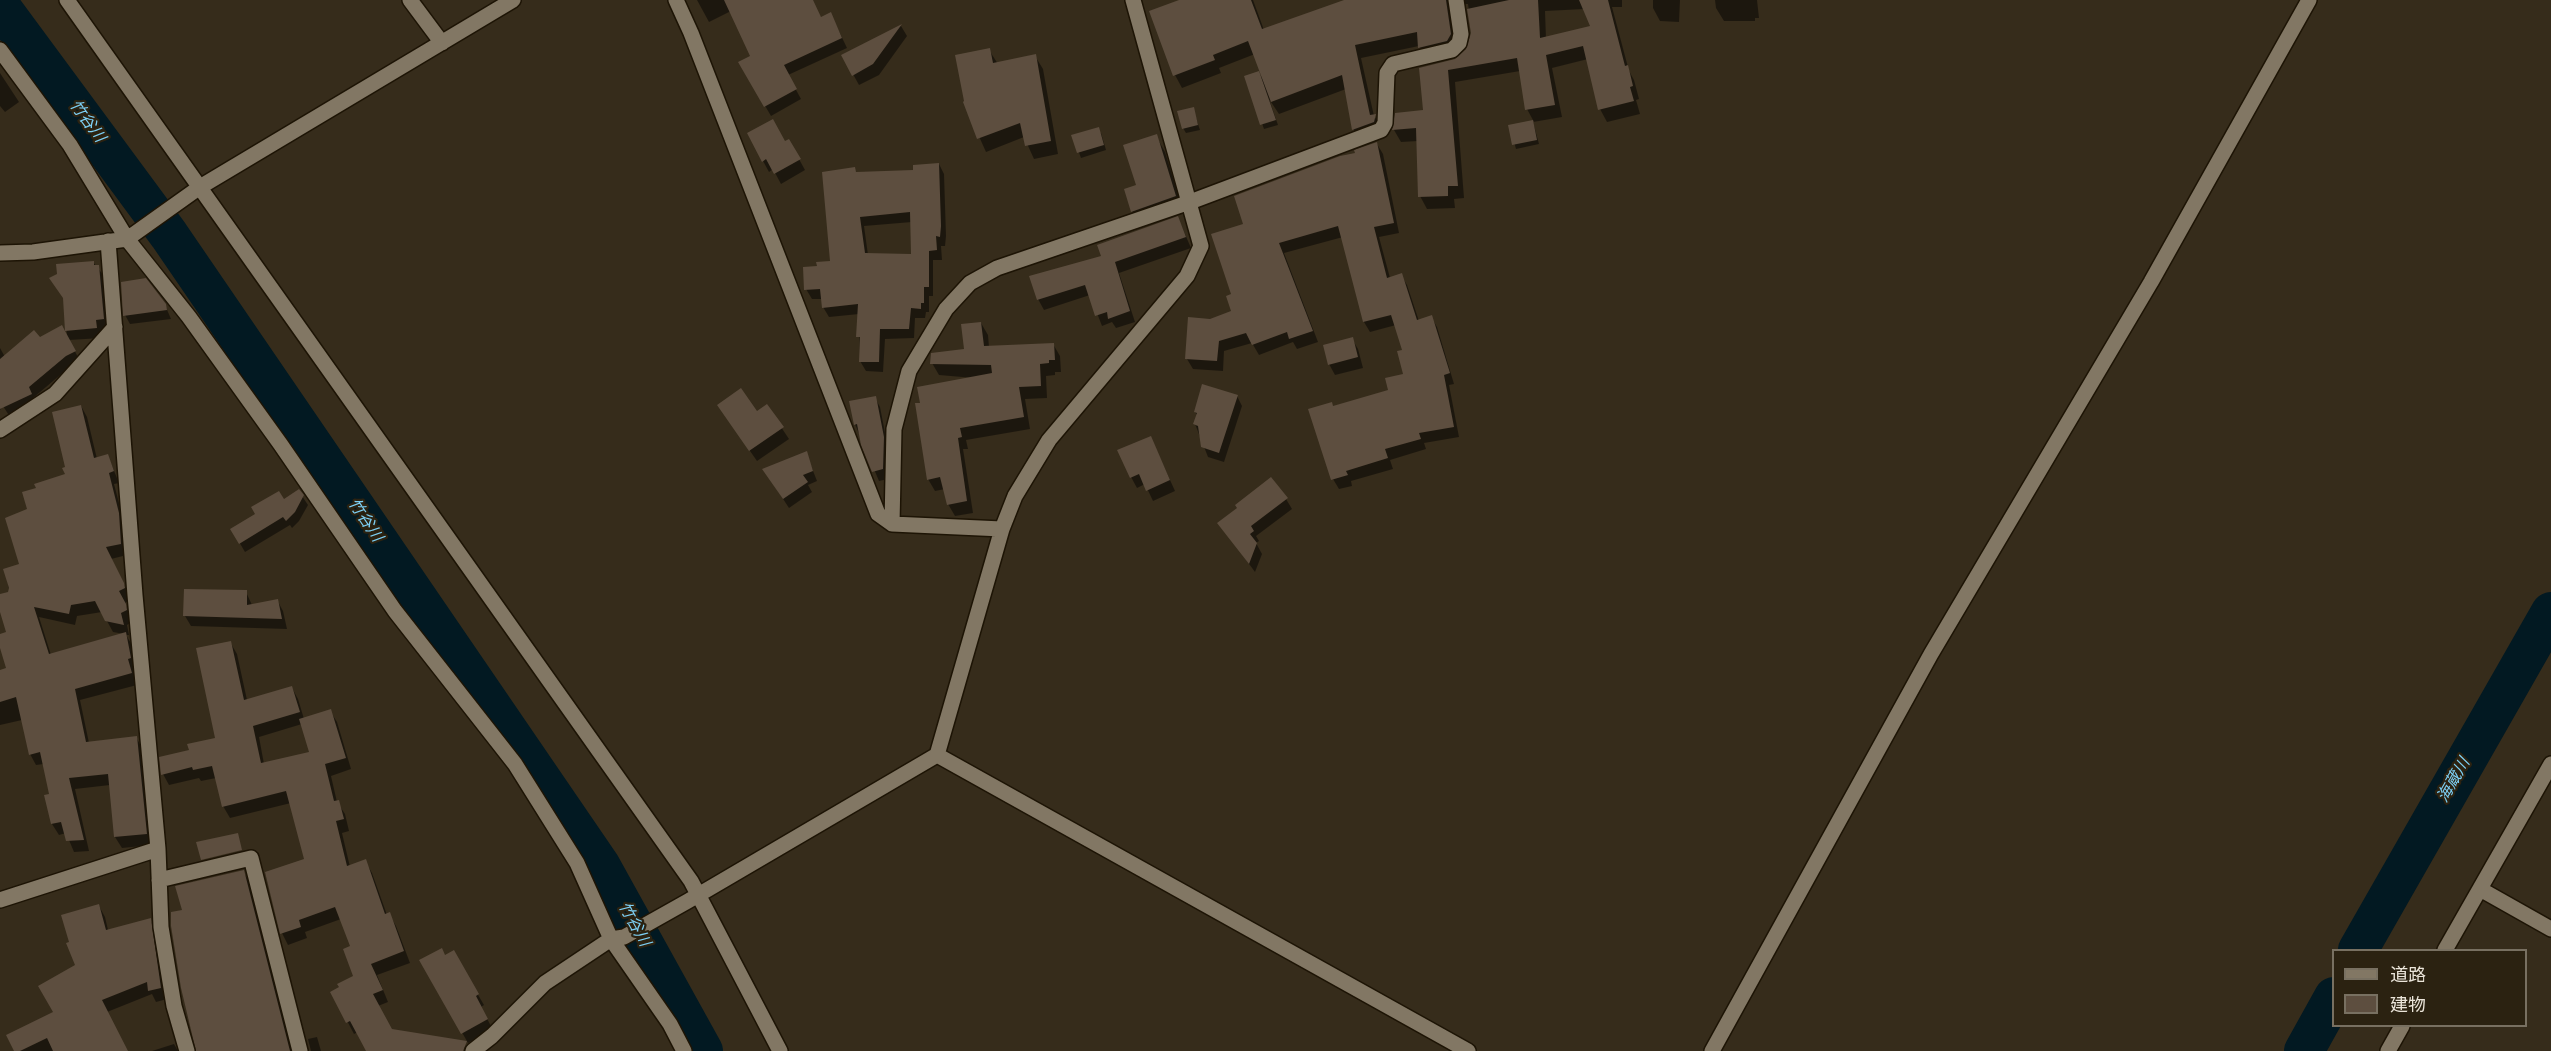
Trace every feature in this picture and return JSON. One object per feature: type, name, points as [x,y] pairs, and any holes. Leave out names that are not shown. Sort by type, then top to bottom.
[{"type":"street","points":[[67,0],[200,187],[693,898],[780,1051]]},
{"type":"street","points":[[410,0],[442,43]]},
{"type":"street","points":[[0,253],[33,252],[133,235],[200,187],[513,0]]},
{"type":"street","points":[[676,0],[692,33],[878,514],[892,524],[1002,530]]},
{"type":"street","points":[[473,1051],[492,1036],[545,982],[937,755],[1002,530],[1015,496],[1049,440],[1187,276],[1201,246],[1133,0]]},
{"type":"street","points":[[892,524],[894,429],[909,371],[946,309],[970,283],[997,268],[1190,202],[1381,130],[1385,123],[1387,73],[1393,64],[1452,50],[1459,43],[1461,34],[1456,0]]},
{"type":"street","points":[[1712,1051],[1931,654],[2151,282],[2309,0]]},
{"type":"street","points":[[0,50],[70,145],[189,318],[275,435],[395,611],[515,764],[577,863],[684,1051]]},
{"type":"street","points":[[108,241],[135,595],[158,849],[161,927],[174,1006],[187,1051]]},
{"type":"street","points":[[0,430],[55,394],[115,327]]},
{"type":"street","points":[[937,755],[1468,1051]]},
{"type":"street","points":[[2446,949],[2551,764]]},
{"type":"street","points":[[0,900],[158,849]]},
{"type":"street","points":[[159,880],[251,858],[300,1051]]},
{"type":"street","points":[[2480,889],[2551,929]]},
{"type":"street","points":[[2388,1051],[2401,1027]]},
{"type":"building","points":[[724,0],[813,0],[821,17],[831,12],[842,38],[784,65],[797,89],[764,107],[738,62],[750,56]]},
{"type":"building","points":[[1179,0],[1251,0],[1262,29],[1344,0],[1446,0],[1451,34],[1447,41],[1418,48],[1417,32],[1355,45],[1370,115],[1376,114],[1374,122],[1352,130],[1342,75],[1271,102],[1248,41],[1213,55],[1215,60],[1173,76],[1149,11]]},
{"type":"building","points":[[1509,0],[1538,0],[1540,38],[1590,26],[1579,0],[1608,0],[1625,66],[1628,65],[1634,101],[1598,110],[1583,46],[1546,55],[1555,105],[1525,110],[1517,58],[1448,70],[1458,186],[1448,186],[1448,196],[1418,197],[1416,128],[1392,130],[1395,113],[1423,110],[1419,68],[1455,59],[1466,49],[1471,33],[1467,9]]},
{"type":"building","points":[[902,24],[873,64],[852,76],[841,55]]},
{"type":"building","points":[[990,48],[993,63],[1036,54],[1051,141],[1025,146],[1020,123],[977,139],[963,102],[955,55]]},
{"type":"building","points":[[1259,71],[1276,120],[1260,125],[1244,76]]},
{"type":"building","points":[[1194,107],[1198,125],[1182,129],[1177,111]]},
{"type":"building","points":[[773,119],[785,141],[789,139],[801,159],[774,174],[766,159],[762,162],[747,133]]},
{"type":"building","points":[[1533,120],[1537,140],[1512,145],[1508,125]]},
{"type":"building","points":[[1099,127],[1104,145],[1077,153],[1071,135]]},
{"type":"building","points":[[1157,134],[1176,196],[1131,212],[1124,189],[1136,185],[1123,145]]},
{"type":"building","points":[[1377,142],[1394,223],[1374,227],[1387,278],[1402,273],[1417,320],[1432,315],[1450,373],[1444,375],[1454,427],[1419,433],[1421,439],[1385,449],[1388,458],[1346,471],[1348,475],[1331,480],[1308,409],[1332,402],[1333,406],[1388,390],[1385,378],[1403,374],[1397,351],[1402,350],[1391,315],[1363,322],[1338,226],[1279,243],[1313,331],[1289,339],[1287,332],[1252,345],[1246,333],[1219,341],[1217,361],[1185,359],[1188,317],[1210,319],[1231,311],[1226,296],[1231,294],[1211,234],[1243,224],[1234,196],[1340,156],[1355,153],[1354,150]]},
{"type":"building","points":[[939,163],[941,226],[940,237],[936,236],[937,250],[929,251],[929,287],[924,287],[924,303],[921,303],[921,309],[911,308],[909,329],[880,329],[879,362],[859,362],[860,337],[856,337],[858,304],[822,308],[820,289],[804,290],[803,267],[817,266],[816,262],[830,261],[822,172],[855,167],[856,172],[913,170],[913,165]],"holes":[[[910,212],[911,254],[865,253],[860,217]]]},
{"type":"building","points":[[1178,216],[1186,237],[1115,262],[1130,311],[1108,319],[1107,312],[1095,316],[1085,285],[1037,300],[1029,276],[1101,256],[1097,245]]},
{"type":"building","points":[[94,261],[94,265],[99,265],[104,319],[96,320],[97,328],[65,331],[63,298],[49,278],[57,274],[56,264]]},
{"type":"building","points":[[146,278],[166,304],[167,310],[123,316],[121,282]]},
{"type":"building","points":[[981,322],[984,346],[1054,343],[1055,360],[1040,364],[1041,386],[1019,387],[1024,417],[960,428],[962,437],[958,438],[967,501],[947,505],[940,477],[927,480],[915,403],[920,403],[917,387],[992,373],[991,365],[930,364],[931,353],[964,349],[961,324]]},
{"type":"building","points":[[62,325],[76,351],[66,356],[29,387],[32,394],[0,409],[0,359],[34,330],[40,337]]},
{"type":"building","points":[[1353,337],[1358,357],[1328,365],[1323,345]]},
{"type":"building","points":[[1202,384],[1238,395],[1219,453],[1201,447],[1198,426],[1193,424]]},
{"type":"building","points":[[741,388],[757,411],[767,404],[784,427],[749,451],[717,405]]},
{"type":"building","points":[[876,396],[884,437],[883,469],[872,472],[861,445],[857,424],[854,425],[849,401]]},
{"type":"building","points":[[81,405],[94,458],[108,454],[114,471],[109,473],[119,513],[121,544],[106,547],[124,583],[125,588],[119,591],[127,610],[121,613],[124,625],[105,621],[95,601],[71,605],[69,614],[34,607],[49,654],[126,632],[131,658],[128,659],[132,673],[75,689],[86,742],[137,736],[147,834],[114,837],[108,774],[69,778],[84,840],[66,841],[61,822],[51,824],[44,795],[49,794],[40,752],[29,755],[16,697],[0,702],[0,670],[6,668],[0,648],[0,634],[6,632],[0,612],[0,594],[8,592],[9,588],[3,569],[19,564],[5,518],[27,509],[22,492],[36,488],[34,484],[65,474],[52,412]]},
{"type":"building","points":[[1151,436],[1170,480],[1146,491],[1139,474],[1130,478],[1117,450]]},
{"type":"building","points":[[807,451],[813,471],[803,475],[808,482],[783,499],[762,469]]},
{"type":"building","points":[[1271,477],[1288,498],[1251,526],[1254,531],[1250,534],[1257,543],[1249,564],[1217,523],[1237,508],[1235,505]]},
{"type":"building","points":[[299,489],[304,495],[295,512],[286,521],[283,517],[239,544],[230,529],[255,514],[251,507],[279,491],[284,499]]},
{"type":"building","points":[[184,589],[247,590],[247,605],[278,599],[282,619],[183,616]]},
{"type":"building","points":[[231,641],[244,700],[292,686],[300,712],[253,726],[261,763],[309,752],[299,719],[331,709],[346,758],[325,764],[334,801],[339,800],[344,819],[336,821],[347,866],[366,859],[385,914],[390,912],[404,951],[371,964],[383,990],[373,994],[392,1029],[467,1041],[463,1051],[366,1051],[350,1021],[346,1023],[330,992],[339,987],[337,984],[353,976],[343,949],[350,946],[335,907],[299,920],[301,927],[280,934],[265,872],[304,859],[286,791],[222,807],[212,766],[193,770],[192,767],[161,775],[159,757],[189,750],[187,744],[215,738],[196,648]]},
{"type":"building","points":[[238,833],[242,850],[201,860],[196,842]]},
{"type":"building","points":[[244,870],[290,1051],[196,1051],[181,988],[171,926],[171,912],[182,910],[175,886]]},
{"type":"building","points":[[99,904],[106,930],[151,918],[161,988],[148,991],[147,982],[102,1000],[128,1051],[53,1051],[47,1038],[20,1051],[14,1051],[6,1035],[53,1012],[38,986],[75,965],[66,943],[69,942],[61,915]]},
{"type":"building","points":[[442,948],[445,955],[454,950],[479,994],[476,996],[488,1019],[461,1034],[419,960]]},
{"type":"waterway","name":"竹谷川","points":[[0,6],[169,235],[600,865],[703,1051]]},
{"type":"waterway","name":"海蔵川","points":[[2359,949],[2551,612]]},
{"type":"waterway","name":"海蔵川","points":[[2304,1051],[2332,1001]]}]
